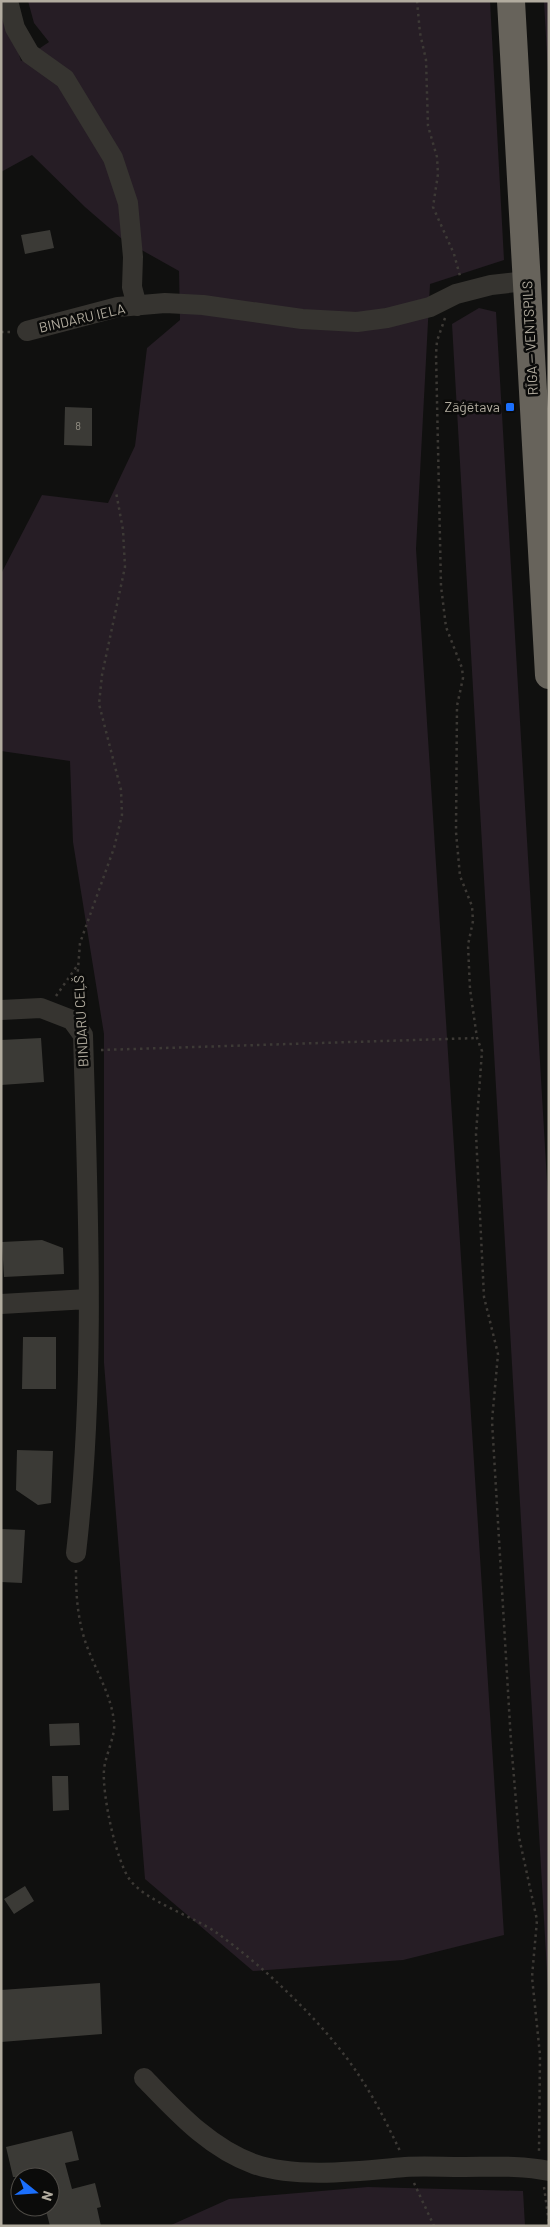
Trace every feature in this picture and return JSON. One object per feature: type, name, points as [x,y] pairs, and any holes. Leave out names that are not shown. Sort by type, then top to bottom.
[{"type":"highway","name":"RĪGA — VENTSPILS","points":[[511,1],[549,675]]},
{"type":"street","points":[[8,1],[15,28],[30,54],[65,79],[113,158],[128,203],[133,257],[132,287],[138,306]]},
{"type":"street","name":"BINDARU IELA","points":[[27,331],[118,307],[166,303],[204,304],[302,319],[357,322],[387,318],[430,307],[456,294],[491,285],[526,281]]},
{"type":"street","points":[[1,1010],[41,1008],[72,1020],[83,1043]]},
{"type":"street","name":"BINDARU CEĻŠ","points":[[76,1553],[82,1499],[89,1392],[83,1043]]},
{"type":"street","points":[[1,1304],[88,1298]]},
{"type":"street","points":[[144,2078],[177,2113],[207,2138],[227,2151],[254,2164],[281,2171],[353,2172],[407,2167],[516,2167],[544,2170]]},
{"type":"path","points":[[417,1],[420,33],[426,60],[428,126],[437,157],[438,174],[433,207],[460,273],[456,294],[442,328],[436,354],[441,586],[446,627],[462,668],[463,678],[457,706],[456,832],[460,876],[472,906],[473,921],[468,945],[469,980],[477,1038],[482,1051],[476,1134],[484,1297],[498,1354],[492,1421],[511,1742],[519,1837],[537,1920],[532,1977],[540,2055],[544,2170],[549,2223]]},
{"type":"path","name":"BINDARU CEĻŠ","points":[[83,1043],[77,982],[80,943],[102,884],[122,815],[121,790],[99,704],[102,675],[125,567],[123,530],[116,492]]},
{"type":"path","points":[[41,1008],[61,992],[78,963]]},
{"type":"path","points":[[83,1043],[477,1038]]},
{"type":"path","points":[[76,1553],[76,1606],[83,1635],[111,1705],[115,1725],[104,1772],[118,1856],[130,1880],[153,1898],[215,1932],[245,1953],[334,2042],[360,2076],[381,2112],[434,2226]]},
{"type":"shaded area","points":[[1,1],[3,1],[21,61],[49,42],[34,23],[28,1],[490,1],[504,260],[430,284],[416,549],[504,1935],[403,1960],[253,1971],[145,1879],[104,1363],[104,1034],[73,842],[70,761],[1,751],[1,574],[42,495],[108,503],[135,446],[147,348],[180,320],[179,271],[122,239],[85,207],[32,155],[1,172]]},
{"type":"shaded area","points":[[544,1],[549,1],[549,90]]},
{"type":"shaded area","points":[[479,308],[496,312],[549,1215],[549,2006],[452,324]]},
{"type":"shaded area","points":[[368,2187],[523,2191],[525,2226],[169,2226],[229,2199]]},
{"type":"building","points":[[50,230],[54,248],[25,254],[21,235]]},
{"type":"building","points":[[65,407],[92,408],[92,446],[64,445]]},
{"type":"building","points":[[41,1038],[44,1082],[1,1085],[1,1040]]},
{"type":"building","points":[[42,1240],[63,1248],[64,1274],[4,1277],[2,1242]]},
{"type":"building","points":[[23,1337],[56,1337],[56,1389],[22,1389]]},
{"type":"building","points":[[17,1450],[53,1451],[51,1503],[38,1505],[16,1490]]},
{"type":"building","points":[[1,1529],[25,1530],[22,1583],[1,1582]]},
{"type":"building","points":[[79,1723],[80,1745],[50,1746],[49,1724]]},
{"type":"building","points":[[52,1776],[68,1776],[69,1810],[53,1811]]},
{"type":"building","points":[[25,1886],[34,1901],[14,1914],[4,1899]]},
{"type":"building","points":[[100,1983],[102,2034],[1,2042],[1,1990]]},
{"type":"building","points":[[72,2131],[79,2160],[65,2163],[72,2189],[95,2183],[101,2207],[97,2208],[101,2226],[50,2226],[48,2217],[60,2217],[60,2167],[11,2167],[6,2147]]},
{"type":"place","name":"Zāģētava","points":[[510,407]]}]
